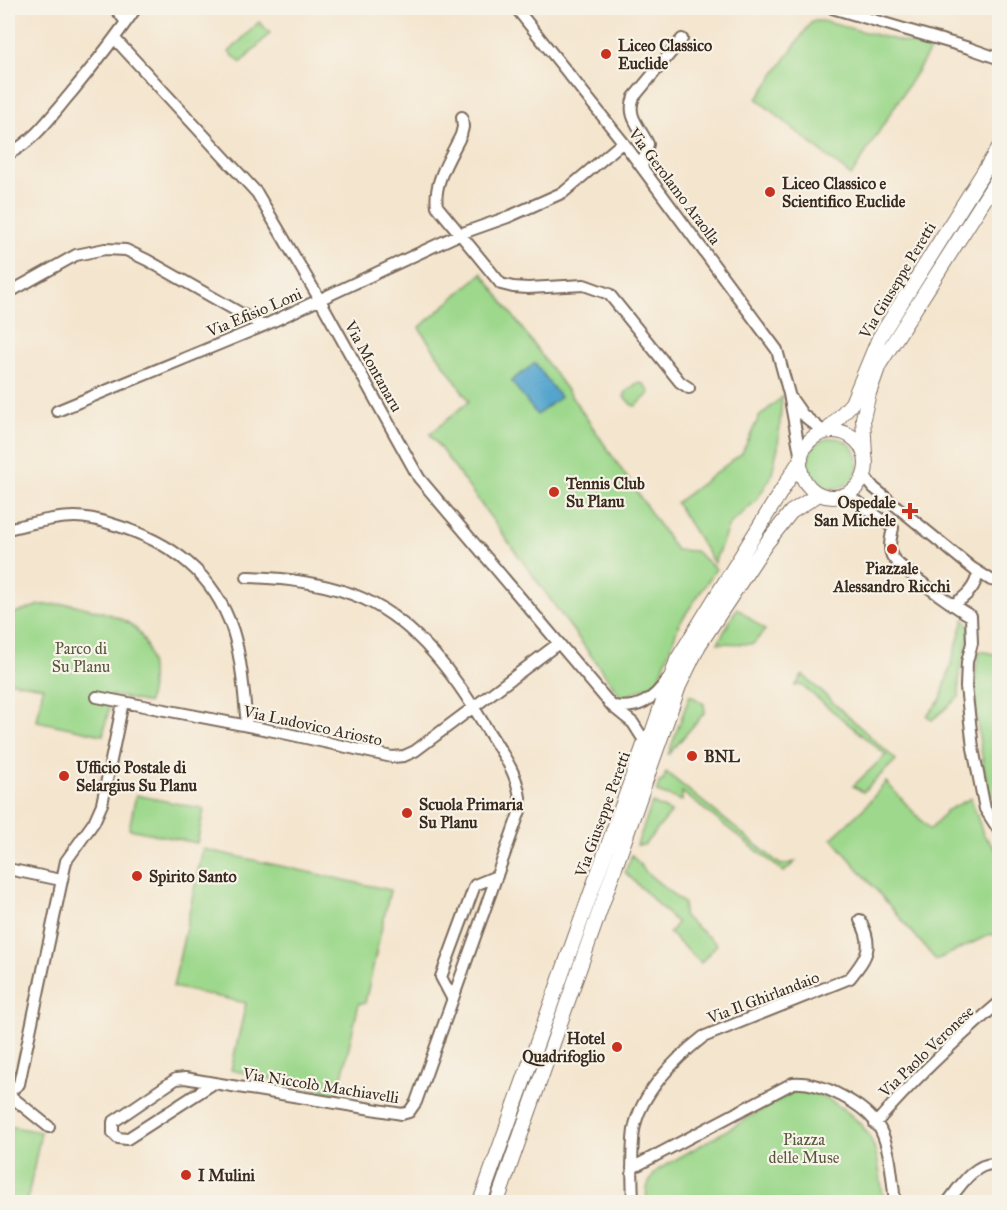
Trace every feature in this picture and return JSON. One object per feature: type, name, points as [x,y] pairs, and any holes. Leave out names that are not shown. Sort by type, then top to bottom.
[{"type":"street","points":[[115,8],[126,22]]},
{"type":"street","points":[[8,154],[42,128],[115,39],[136,8]]},
{"type":"street","name":"Via Gerolamo Araolla","points":[[516,8],[623,142],[777,350],[789,394],[801,459]]},
{"type":"street","points":[[832,8],[999,59]]},
{"type":"street","name":"Via Montanaru","points":[[115,39],[257,193],[320,300],[419,478],[612,706],[633,723],[645,742]]},
{"type":"street","points":[[642,167],[648,144],[632,115],[630,106],[634,97],[682,39]]},
{"type":"street","points":[[462,117],[461,135],[438,186],[437,206],[501,284],[528,288],[584,285],[598,288],[609,294],[680,382],[689,388]]},
{"type":"street","name":"Via Efisio Loni","points":[[57,411],[262,326],[460,234],[508,217],[564,192],[623,142]]},
{"type":"street","name":"Via Giuseppe Peretti","points":[[480,1203],[645,742],[652,733],[677,660],[801,459],[806,445],[817,435],[825,432],[852,403],[879,338],[999,146]]},
{"type":"street","name":"Via Giuseppe Peretti","points":[[864,476],[866,466],[863,418],[879,365],[999,175]]},
{"type":"street","points":[[8,293],[76,255],[105,249],[126,250],[262,326]]},
{"type":"street","points":[[789,394],[803,415],[825,432],[839,431],[851,435],[860,444],[865,455]]},
{"type":"street","points":[[801,459],[801,471],[806,482],[819,494],[845,495],[893,528],[889,545],[892,559],[971,616],[972,643],[966,687],[973,747],[985,809],[999,832]]},
{"type":"street","points":[[845,495],[859,484],[864,476],[874,489],[978,572],[999,582]]},
{"type":"street","name":"Via Giuseppe Peretti","points":[[497,1203],[679,686],[699,645],[765,545],[791,512],[819,494]]},
{"type":"street","points":[[8,529],[76,516],[139,532],[186,560],[204,576],[233,630],[247,726]]},
{"type":"street","points":[[952,604],[964,598],[977,580],[978,572]]},
{"type":"street","name":"Via Niccolò Machiavelli","points":[[214,1083],[127,1139],[118,1138],[113,1133],[113,1122],[176,1079],[185,1078],[402,1114],[410,1112],[416,1102],[521,808],[519,783],[474,708],[445,667],[407,627],[378,607],[343,591],[288,579],[248,577]]},
{"type":"street","name":"Via Ludovico Ariosto","points":[[97,697],[392,757],[404,756],[474,708],[560,643]]},
{"type":"street","points":[[612,706],[632,707],[652,699],[671,675]]},
{"type":"street","points":[[49,1127],[8,1093],[19,1084],[66,861],[94,822],[102,804],[123,702]]},
{"type":"street","points":[[8,869],[61,880]]},
{"type":"street","points":[[452,998],[441,977],[475,885],[497,876]]},
{"type":"street","name":"Via Il Ghirlandaio","points":[[632,1168],[634,1128],[642,1107],[659,1081],[683,1052],[703,1037],[725,1027],[850,978],[862,963],[869,948],[868,934],[860,920]]},
{"type":"street","name":"Via Paolo Veronese","points":[[875,1124],[909,1085],[950,1044],[999,1002]]},
{"type":"street","points":[[634,1203],[632,1168],[793,1083],[805,1082],[832,1090],[868,1115],[880,1129],[887,1151],[895,1203]]},
{"type":"street","points":[[948,1203],[974,1171],[986,1165],[999,1165]]},
{"type":"green space","points":[[812,21],[822,21],[931,49],[851,176],[757,99]]},
{"type":"green space","points":[[259,22],[270,33],[241,63],[229,52]]},
{"type":"green space","name":"Tennis Club Su Planu","points":[[482,273],[579,407],[676,550],[695,551],[716,569],[679,624],[658,682],[622,698],[430,434],[469,401],[419,328]]},
{"type":"green space","points":[[637,383],[644,384],[650,393],[636,406],[624,397],[626,392]]},
{"type":"green space","points":[[782,397],[778,447],[771,477],[756,501],[729,525],[714,563],[676,503],[742,453],[759,417]]},
{"type":"green space","points":[[828,438],[838,438],[851,445],[858,458],[858,468],[851,481],[838,488],[828,488],[819,484],[812,477],[808,468],[808,458],[812,449],[819,442]]},
{"type":"green space","name":"Parco di Su Planu","points":[[71,604],[104,612],[128,622],[140,634],[148,653],[151,684],[148,703],[112,695],[103,735],[37,721],[43,687],[8,681],[8,615],[40,605]]},
{"type":"green space","points":[[737,608],[765,630],[753,644],[718,643]]},
{"type":"green space","points":[[964,619],[969,625],[970,632],[959,674],[959,697],[932,720],[927,716],[941,699]]},
{"type":"green space","points":[[980,651],[999,655],[999,821],[985,775],[976,713],[975,679]]},
{"type":"green space","points":[[803,675],[896,760],[863,792],[853,786],[886,755],[801,685],[795,686]]},
{"type":"green space","points":[[690,695],[704,704],[705,712],[668,755]]},
{"type":"green space","points":[[666,772],[781,865],[795,862],[784,872],[682,792],[682,801],[657,792],[659,782],[663,781]]},
{"type":"green space","points":[[886,782],[930,830],[946,811],[971,798],[983,834],[999,854],[999,937],[991,934],[936,960],[832,838],[865,807]]},
{"type":"green space","points":[[136,795],[204,809],[197,843],[129,829]]},
{"type":"green space","points":[[652,803],[671,813],[644,845],[637,845]]},
{"type":"green space","points":[[203,849],[390,890],[365,1003],[359,1003],[338,1094],[231,1070],[246,1003],[173,987]]},
{"type":"green space","points":[[632,855],[646,872],[684,904],[683,916],[717,944],[701,963],[669,933],[677,923],[625,872]]},
{"type":"green space","name":"Piazza delle Muse","points":[[795,1091],[811,1092],[825,1098],[860,1124],[868,1134],[877,1157],[884,1202],[648,1202],[646,1193],[648,1184],[659,1169]]},
{"type":"green space","points":[[8,1126],[41,1132],[27,1202],[8,1202]]},
{"type":"water","points":[[535,363],[560,397],[537,415],[511,381]]},
{"type":"place","name":"Liceo Classico Euclide","points":[[606,54]]},
{"type":"place","name":"Liceo Classico e Scientifico Euclide","points":[[770,192]]},
{"type":"place","name":"Tennis Club Su Planu","points":[[554,492]]},
{"type":"place","name":"Ospedale San Michele","points":[[910,511]]},
{"type":"place","name":"Piazzale Alessandro Ricchi","points":[[892,549]]},
{"type":"place","name":"BNL","points":[[692,756]]},
{"type":"place","name":"Ufficio Postale di Selargius Su Planu","points":[[64,776]]},
{"type":"place","name":"Scuola Primaria Su Planu","points":[[407,813]]},
{"type":"place","name":"Spirito Santo","points":[[137,876]]},
{"type":"place","name":"Hotel Quadrifoglio","points":[[617,1047]]},
{"type":"place","name":"I Mulini","points":[[186,1175]]}]
